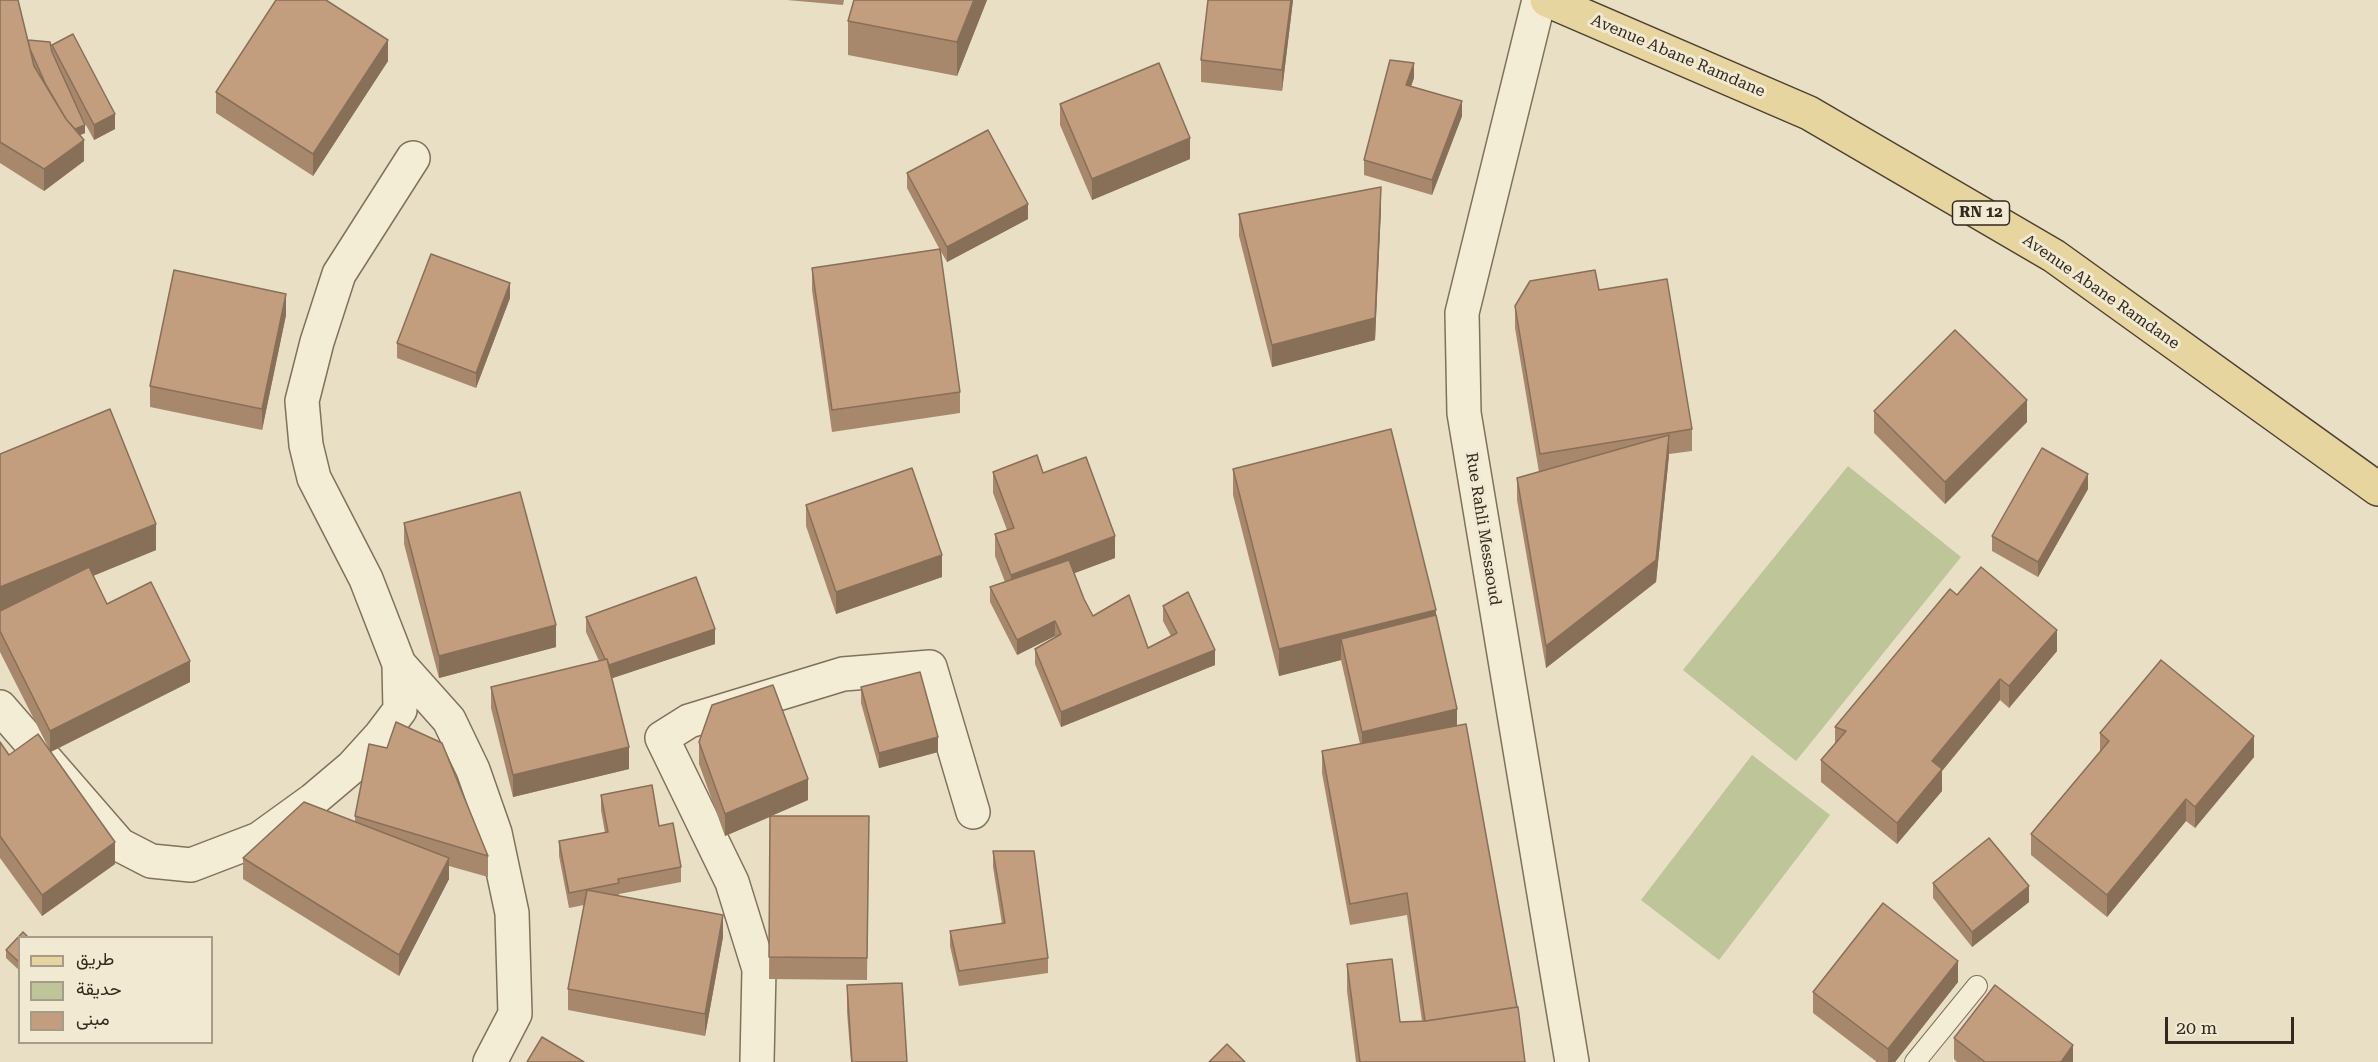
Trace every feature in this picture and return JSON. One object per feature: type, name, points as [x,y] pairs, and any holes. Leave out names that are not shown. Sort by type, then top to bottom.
[{"type":"main road","name":"Avenue Abane Ramdane","points":[[1548,0],[1809,113],[2054,256],[2378,489]]},
{"type":"street","name":"Rue Rahli Messaoud","points":[[1539,0],[1462,313],[1464,413],[1572,1062]]},
{"type":"street","points":[[0,707],[120,845],[151,861],[191,865],[259,839],[313,800],[352,766],[381,735],[400,710],[399,664],[366,579],[314,478],[306,445],[302,400],[317,342],[339,274],[413,158]]},
{"type":"street","points":[[399,664],[449,720],[473,770],[495,833],[512,913],[515,1014],[490,1062]]},
{"type":"street","points":[[757,1062],[759,969],[732,882],[662,738],[689,721],[843,674],[930,667],[973,812]]},
{"type":"lane","points":[[1915,1062],[1977,986]]},
{"type":"green space","points":[[1848,466],[1961,557],[1796,761],[1683,670]]},
{"type":"green space","points":[[1752,755],[1830,815],[1719,960],[1641,900]]},
{"type":"building","points":[[0,0],[18,0],[34,66],[66,119],[84,140],[44,169],[0,142]]},
{"type":"building","points":[[276,0],[326,0],[388,40],[313,154],[216,92]]},
{"type":"building","points":[[854,0],[974,0],[957,42],[848,21]]},
{"type":"building","points":[[1208,0],[1291,0],[1282,70],[1201,60]]},
{"type":"building","points":[[73,34],[115,114],[94,125],[52,45]]},
{"type":"building","points":[[28,40],[50,42],[52,52],[85,125],[75,129],[66,119],[46,85]]},
{"type":"building","points":[[1390,60],[1414,63],[1406,85],[1462,101],[1432,180],[1364,160]]},
{"type":"building","points":[[1159,63],[1190,138],[1092,179],[1060,104]]},
{"type":"building","points":[[988,130],[1028,204],[947,247],[907,173]]},
{"type":"building","points":[[1381,187],[1375,318],[1272,345],[1239,214]]},
{"type":"building","points":[[940,249],[960,392],[832,410],[812,268]]},
{"type":"building","points":[[431,254],[510,283],[476,373],[397,343]]},
{"type":"building","points":[[174,270],[286,294],[262,409],[150,386]]},
{"type":"building","points":[[1595,270],[1599,290],[1667,279],[1692,429],[1540,454],[1515,306],[1530,281]]},
{"type":"building","points":[[1955,330],[2027,400],[1945,482],[1874,411]]},
{"type":"building","points":[[110,409],[156,524],[0,587],[0,454]]},
{"type":"building","points":[[1391,429],[1436,610],[1279,649],[1233,469]]},
{"type":"building","points":[[1669,435],[1656,560],[1546,646],[1517,478]]},
{"type":"building","points":[[2042,448],[2088,474],[2038,562],[1992,536]]},
{"type":"building","points":[[1037,455],[1043,473],[1086,457],[1115,536],[1011,575],[995,534],[1014,528],[993,472]]},
{"type":"building","points":[[912,468],[942,555],[836,592],[806,505]]},
{"type":"building","points":[[520,492],[556,625],[439,656],[404,523]]},
{"type":"building","points":[[1069,560],[1093,616],[1129,595],[1148,648],[1177,633],[1163,606],[1188,592],[1215,650],[1061,712],[1035,649],[1061,634],[1055,621],[1017,640],[990,587]]},
{"type":"building","points":[[89,567],[107,604],[151,582],[190,661],[50,731],[0,631],[0,611]]},
{"type":"building","points":[[1981,567],[2057,630],[2009,686],[2000,679],[1932,761],[1942,769],[1897,823],[1821,760],[1846,731],[1835,727],[1950,589],[1957,595]]},
{"type":"building","points":[[696,577],[715,629],[609,665],[586,617]]},
{"type":"building","points":[[1436,615],[1457,709],[1362,732],[1341,639]]},
{"type":"building","points":[[607,659],[629,747],[513,775],[491,687]]},
{"type":"building","points":[[2161,660],[2254,736],[2195,807],[2186,799],[2107,895],[2031,834],[2109,741],[2100,733]]},
{"type":"building","points":[[920,672],[938,737],[879,753],[861,687]]},
{"type":"building","points":[[773,685],[808,779],[725,814],[699,742],[712,705]]},
{"type":"building","points":[[396,722],[442,743],[488,856],[355,816],[369,744],[387,748]]},
{"type":"building","points":[[1466,724],[1517,1007],[1425,1021],[1407,893],[1350,904],[1322,751]]},
{"type":"building","points":[[38,734],[115,842],[42,895],[0,836],[0,742],[9,755]]},
{"type":"building","points":[[652,785],[659,826],[673,823],[681,867],[618,879],[619,883],[569,893],[559,841],[608,832],[601,795]]},
{"type":"building","points":[[304,802],[449,858],[399,955],[243,858]]},
{"type":"building","points":[[770,816],[869,816],[867,958],[769,957]]},
{"type":"building","points":[[1989,838],[2029,886],[1972,932],[1933,883]]},
{"type":"building","points":[[993,851],[1034,851],[1048,958],[959,971],[950,931],[1005,923]]},
{"type":"building","points":[[587,890],[723,915],[705,1014],[568,989]]},
{"type":"building","points":[[1883,903],[1958,961],[1888,1049],[1813,992]]},
{"type":"building","points":[[18,937],[18,961],[6,950]]},
{"type":"building","points":[[1392,959],[1400,1022],[1426,1021],[1518,1007],[1525,1062],[1360,1062],[1347,964]]},
{"type":"building","points":[[902,983],[907,1062],[852,1062],[847,985]]},
{"type":"building","points":[[1995,985],[2073,1045],[2061,1062],[1985,1062],[1954,1038]]},
{"type":"building","points":[[542,1037],[584,1062],[527,1062]]},
{"type":"building","points":[[1227,1044],[1245,1062],[1209,1062]]}]
